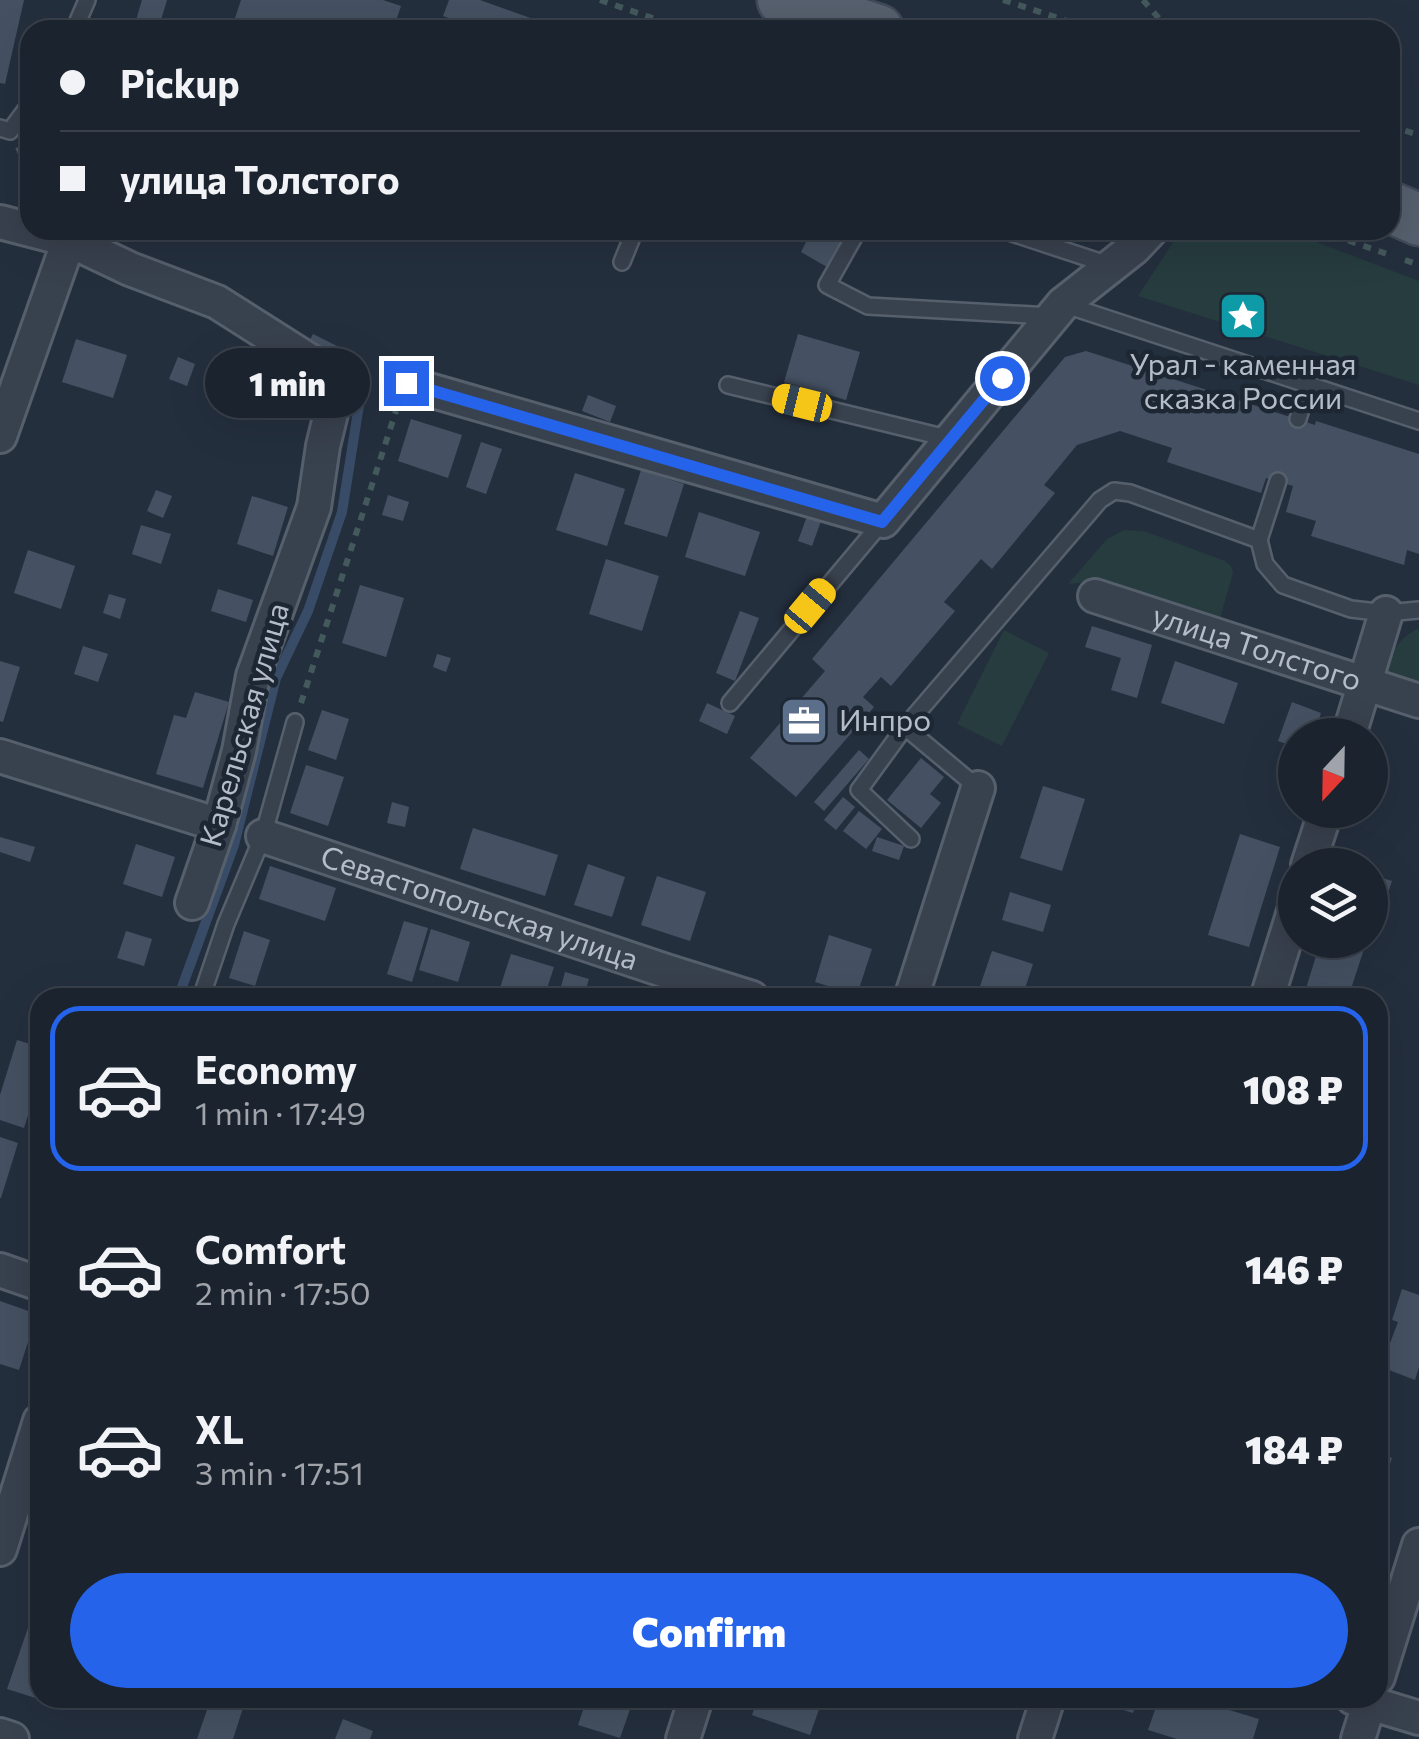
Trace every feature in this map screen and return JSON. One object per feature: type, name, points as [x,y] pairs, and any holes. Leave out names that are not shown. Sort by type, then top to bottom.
[{"type":"main road","points":[[782,5],[840,20]]},
{"type":"street","name":"Карельская улица","points":[[69,240],[130,269],[217,302],[329,372],[335,397],[314,507],[253,676],[240,751],[192,903]]},
{"type":"street","points":[[0,436],[69,240]]},
{"type":"street","points":[[406,383],[882,522],[1058,310],[1141,240]]},
{"type":"street","name":"улица Толстого","points":[[1095,596],[1419,701]]},
{"type":"street","points":[[1354,718],[1386,613]]},
{"type":"street","points":[[0,756],[219,825]]},
{"type":"street","points":[[914,988],[978,788]]},
{"type":"street","name":"Севастопольская улица","points":[[263,836],[720,988]]},
{"type":"street","points":[[1270,988],[1279,958]]},
{"type":"street","points":[[0,1270],[30,1280]]},
{"type":"street","points":[[0,1549],[30,1454]]},
{"type":"street","points":[[1388,1636],[1419,1546]]},
{"type":"street","points":[[1388,1703],[1419,1718]]},
{"type":"street","points":[[683,1739],[693,1708]]},
{"type":"street","points":[[1035,1739],[1045,1708]]},
{"type":"street","points":[[1358,1739],[1365,1708]]},
{"type":"street","points":[[0,1735],[12,1739]]},
{"type":"lane","points":[[0,128],[10,131],[20,118]]},
{"type":"lane","points":[[622,262],[631,240]]},
{"type":"lane","points":[[852,240],[827,285],[868,306],[1058,310],[1419,420]]},
{"type":"lane","points":[[1033,240],[1110,266]]},
{"type":"lane","points":[[1298,419],[1310,384]]},
{"type":"lane","points":[[728,385],[951,439]]},
{"type":"lane","points":[[1278,481],[1259,540],[1266,564],[1283,586],[1351,609],[1386,613],[1419,610]]},
{"type":"lane","points":[[911,838],[859,790],[905,726],[1100,500],[1114,491],[1130,493],[1259,540]]},
{"type":"lane","points":[[730,703],[882,522]]},
{"type":"lane","points":[[204,988],[263,836],[295,722]]},
{"type":"lane","points":[[905,726],[978,788]]},
{"type":"path","points":[[600,0],[658,20]]},
{"type":"path","points":[[1003,0],[1064,20]]},
{"type":"path","points":[[1143,0],[1161,20]]},
{"type":"path","points":[[1347,240],[1419,265]]},
{"type":"path","points":[[295,722],[406,383]]},
{"type":"green space","points":[[1174,240],[1311,240],[1419,281],[1419,385],[1138,296]]},
{"type":"green space","points":[[1124,530],[1144,531],[1231,566],[1233,573],[1219,622],[1098,581],[1068,584],[1107,539]]},
{"type":"green space","points":[[1419,628],[1419,691],[1383,679],[1399,643]]},
{"type":"green space","points":[[1004,630],[1049,653],[1002,746],[957,724]]},
{"type":"building","points":[[0,0],[24,0],[5,84],[0,83]]},
{"type":"building","points":[[142,0],[167,0],[161,20],[136,20]]},
{"type":"building","points":[[241,0],[383,0],[401,6],[396,20],[234,20]]},
{"type":"building","points":[[449,0],[480,0],[536,20],[454,20],[443,16]]},
{"type":"building","points":[[802,240],[849,240],[832,270],[801,252],[806,242]]},
{"type":"building","points":[[313,334],[339,347],[331,362],[305,349]]},
{"type":"building","points":[[798,334],[860,352],[846,400],[784,382]]},
{"type":"building","points":[[76,339],[127,355],[113,398],[62,382]]},
{"type":"building","points":[[1086,351],[1315,425],[1316,421],[1419,454],[1419,554],[1407,550],[1404,565],[1311,536],[1316,521],[1286,512],[1293,486],[1266,478],[1261,493],[1167,462],[1172,448],[1120,431],[1077,445],[1044,485],[1055,493],[992,569],[981,559],[944,602],[955,611],[891,686],[881,677],[863,697],[874,707],[796,797],[750,758],[825,671],[812,659],[1065,357]]},
{"type":"building","points":[[218,356],[255,368],[245,398],[208,385]]},
{"type":"building","points":[[178,357],[195,364],[187,386],[169,379]]},
{"type":"building","points":[[588,395],[616,406],[610,422],[582,411]]},
{"type":"building","points":[[411,419],[462,435],[448,478],[398,461]]},
{"type":"building","points":[[481,442],[502,449],[486,494],[466,487]]},
{"type":"building","points":[[641,470],[684,484],[667,537],[624,524]]},
{"type":"building","points":[[575,473],[625,489],[607,546],[556,530]]},
{"type":"building","points":[[156,490],[172,496],[163,518],[147,511]]},
{"type":"building","points":[[388,495],[409,502],[403,521],[382,515]]},
{"type":"building","points":[[252,496],[288,507],[273,556],[237,544]]},
{"type":"building","points":[[699,512],[760,532],[745,576],[685,557]]},
{"type":"building","points":[[807,516],[821,521],[812,546],[798,541]]},
{"type":"building","points":[[141,525],[171,534],[161,564],[132,554]]},
{"type":"building","points":[[28,550],[75,566],[61,609],[14,593]]},
{"type":"building","points":[[606,559],[659,576],[642,631],[589,614]]},
{"type":"building","points":[[360,585],[404,598],[386,657],[342,643]]},
{"type":"building","points":[[218,589],[253,600],[246,622],[211,611]]},
{"type":"building","points":[[109,594],[126,599],[120,619],[103,613]]},
{"type":"building","points":[[740,611],[759,618],[735,681],[716,673]]},
{"type":"building","points":[[1092,626],[1152,645],[1137,698],[1111,690],[1121,658],[1085,647]]},
{"type":"building","points":[[83,646],[108,654],[98,682],[74,674]]},
{"type":"building","points":[[437,654],[451,658],[446,672],[433,667]]},
{"type":"building","points":[[0,661],[20,667],[3,722],[0,721]]},
{"type":"building","points":[[1175,661],[1238,683],[1224,724],[1161,703]]},
{"type":"building","points":[[195,692],[229,702],[203,788],[156,774],[174,715],[186,718]]},
{"type":"building","points":[[1292,702],[1321,713],[1319,718],[1286,718]]},
{"type":"building","points":[[707,703],[735,716],[727,734],[699,721]]},
{"type":"building","points":[[322,710],[349,719],[336,760],[308,750]]},
{"type":"building","points":[[859,750],[869,759],[824,811],[814,802]]},
{"type":"building","points":[[921,758],[944,777],[930,794],[941,803],[921,828],[887,800]]},
{"type":"building","points":[[306,765],[344,777],[328,826],[290,813]]},
{"type":"building","points":[[1043,786],[1085,799],[1062,871],[1020,858]]},
{"type":"building","points":[[843,797],[855,807],[836,830],[824,820]]},
{"type":"building","points":[[392,802],[409,807],[405,827],[387,823]]},
{"type":"building","points":[[859,811],[882,829],[866,849],[843,831]]},
{"type":"building","points":[[473,828],[558,855],[545,896],[460,869]]},
{"type":"building","points":[[1240,834],[1280,847],[1249,947],[1208,935]]},
{"type":"building","points":[[0,837],[35,847],[30,862],[0,852]]},
{"type":"building","points":[[877,837],[904,846],[899,860],[872,851]]},
{"type":"building","points":[[136,844],[175,857],[162,897],[123,884]]},
{"type":"building","points":[[588,864],[625,877],[612,917],[574,905]]},
{"type":"building","points":[[270,866],[336,888],[325,921],[259,899]]},
{"type":"building","points":[[657,876],[706,892],[690,941],[641,925]]},
{"type":"building","points":[[1010,892],[1051,905],[1043,932],[1002,920]]},
{"type":"building","points":[[404,921],[428,928],[412,982],[387,974]]},
{"type":"building","points":[[431,929],[470,942],[458,982],[419,970]]},
{"type":"building","points":[[126,931],[152,939],[144,966],[117,958]]},
{"type":"building","points":[[244,931],[270,940],[255,986],[229,978]]},
{"type":"building","points":[[829,935],[872,949],[859,988],[834,988],[815,982]]},
{"type":"building","points":[[992,951],[1033,964],[1025,988],[979,988]]},
{"type":"building","points":[[511,954],[554,967],[547,988],[500,988]]},
{"type":"building","points":[[1315,958],[1361,958],[1351,988],[1306,988]]},
{"type":"building","points":[[565,972],[589,979],[586,988],[561,988]]},
{"type":"building","points":[[17,1040],[30,1044],[30,1108],[24,1128],[0,1120],[0,1095]]},
{"type":"building","points":[[0,1137],[18,1143],[1,1198],[0,1198]]},
{"type":"building","points":[[1402,1289],[1419,1295],[1419,1367],[1415,1380],[1388,1370],[1388,1348],[1398,1322],[1392,1320]]},
{"type":"building","points":[[0,1301],[30,1312],[30,1336],[19,1370],[0,1364]]},
{"type":"building","points":[[30,1622],[30,1696],[7,1689]]},
{"type":"building","points":[[208,1708],[243,1708],[233,1739],[197,1739]]},
{"type":"building","points":[[584,1708],[630,1708],[620,1738],[578,1725]]},
{"type":"building","points":[[754,1708],[819,1708],[810,1735],[752,1715]]},
{"type":"building","points":[[1156,1708],[1223,1708],[1259,1719],[1253,1739],[1177,1739],[1148,1730]]},
{"type":"building","points":[[343,1719],[373,1731],[370,1739],[335,1739]]},
{"type":"waterway","points":[[182,988],[234,845],[276,678],[308,611],[342,512],[363,380]]},
{"type":"place","name":"Урал - каменная сказка России","points":[[1243,316]]},
{"type":"place","name":"Инпро","points":[[804,721]]},
{"type":"route","points":[[406,383],[882,522],[1002,378]]}]
